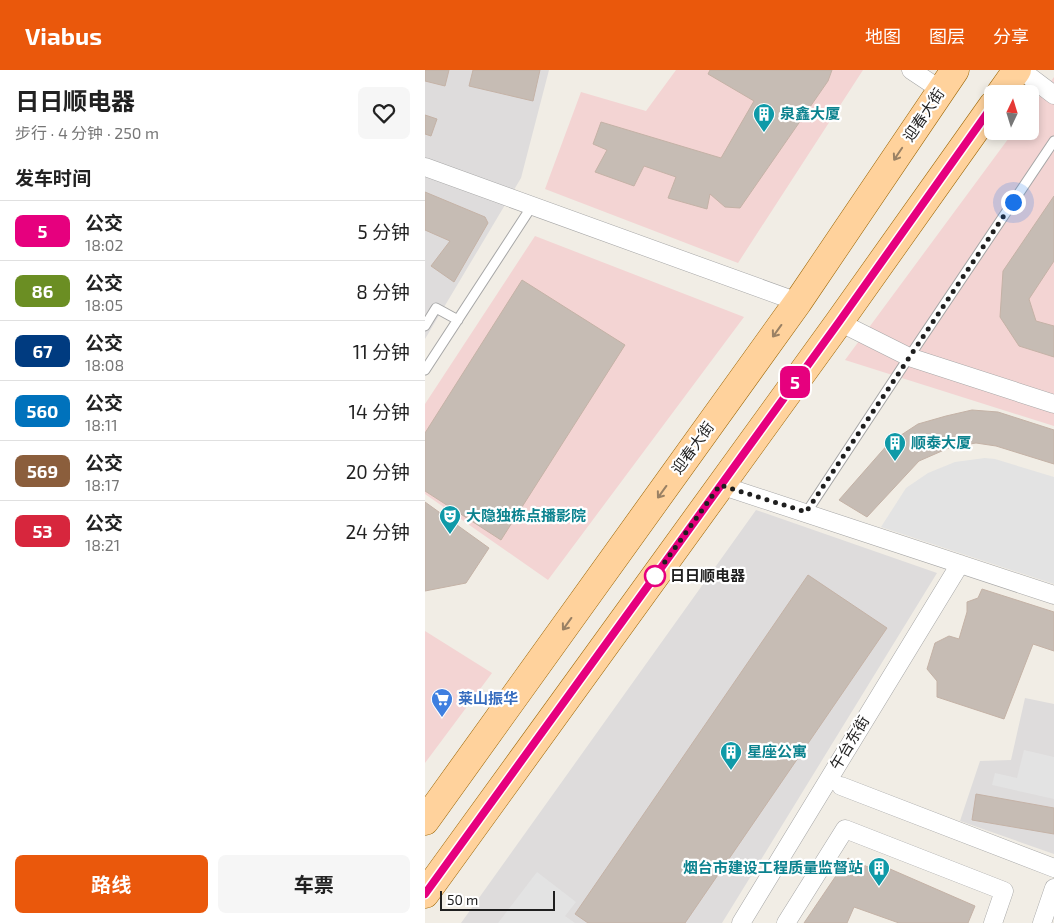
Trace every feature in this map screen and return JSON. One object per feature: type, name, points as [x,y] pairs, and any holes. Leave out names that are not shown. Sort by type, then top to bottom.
[{"type":"main road","points":[[1006,85],[1017,70]]},
{"type":"main road","name":"迎春大街","points":[[425,821],[798,302],[948,80]]},
{"type":"main road","points":[[425,894],[839,322],[984,118]]},
{"type":"street","points":[[911,70],[948,80]]},
{"type":"street","points":[[1021,70],[1054,95]]},
{"type":"street","points":[[425,167],[798,302]]},
{"type":"street","points":[[839,322],[909,357],[1054,404]]},
{"type":"street","points":[[720,485],[1054,595]]},
{"type":"street","name":"午台东街","points":[[741,923],[960,564]]},
{"type":"street","points":[[841,786],[1054,868]]},
{"type":"street","points":[[786,923],[845,829],[1005,891],[993,923]]},
{"type":"street","points":[[1042,923],[1054,888]]},
{"type":"lane","points":[[806,512],[1054,141]]},
{"type":"lane","points":[[425,370],[532,206]]},
{"type":"lane","points":[[425,326],[436,308],[458,320]]},
{"type":"shaded area","points":[[425,70],[549,70],[521,178],[425,339]]},
{"type":"shaded area","points":[[676,70],[863,70],[738,263],[545,189],[581,92],[646,111]]},
{"type":"shaded area","points":[[1054,77],[1054,426],[845,360],[1007,140],[1039,140],[1039,97]]},
{"type":"shaded area","points":[[535,236],[744,317],[548,580],[425,494],[425,404]]},
{"type":"shaded area","points":[[985,458],[995,459],[1054,477],[1054,584],[881,527],[906,488],[928,473],[955,462]]},
{"type":"shaded area","name":"星座公寓","points":[[756,510],[937,573],[722,923],[461,923]]},
{"type":"shaded area","name":"莱山振华","points":[[425,631],[492,673],[425,763]]},
{"type":"shaded area","points":[[1025,698],[1054,704],[1054,854],[960,821],[980,761],[1011,760]]},
{"type":"shaded area","points":[[1024,750],[1054,757],[1054,799],[992,785],[995,773],[1017,778]]},
{"type":"shaded area","points":[[537,872],[576,902],[565,916],[575,923],[498,923]]},
{"type":"building","points":[[425,70],[449,70],[445,86],[425,81]]},
{"type":"building","points":[[473,70],[540,70],[533,101],[469,86]]},
{"type":"building","name":"泉鑫大厦","points":[[710,70],[832,70],[828,81],[740,208],[725,207],[710,194],[707,209],[668,198],[676,177],[644,166],[634,186],[595,172],[607,150],[593,144],[601,122],[721,158],[754,101],[708,74]]},
{"type":"building","points":[[425,115],[437,119],[431,136],[425,134]]},
{"type":"building","points":[[425,192],[485,217],[488,223],[454,282],[431,266],[450,241],[425,230]]},
{"type":"building","points":[[1054,196],[1054,261],[1029,299],[1036,321],[1054,326],[1054,357],[1019,346],[1000,317],[1003,271]]},
{"type":"building","points":[[522,280],[625,345],[501,540],[425,491],[425,433]]},
{"type":"building","name":"顺泰大厦","points":[[972,410],[998,412],[1054,430],[1054,464],[996,446],[976,443],[951,447],[919,461],[867,517],[839,500],[889,443],[918,424]]},
{"type":"building","points":[[425,502],[489,548],[466,583],[425,591]]},
{"type":"building","name":"星座公寓","points":[[808,575],[887,628],[685,923],[588,923],[575,914]]},
{"type":"building","points":[[982,589],[1054,612],[1054,651],[1033,644],[1004,719],[937,697],[937,681],[927,669],[935,643],[949,636],[959,639],[967,612],[967,602],[978,598]]},
{"type":"building","points":[[976,794],[1054,808],[1054,834],[972,820]]},
{"type":"building","name":"烟台市建设工程质量监督站","points":[[848,858],[868,867],[874,862],[975,906],[968,923],[899,923],[854,907],[847,923],[804,923]]},
{"type":"bus line","name":"5","points":[[425,894],[839,322],[984,118]]},
{"type":"place","name":"泉鑫大厦","points":[[764,133]]},
{"type":"place","name":"顺泰大厦","points":[[895,462]]},
{"type":"place","name":"大隐独栋点播影院","points":[[450,535]]},
{"type":"place","name":"日日顺电器","points":[[655,576]]},
{"type":"place","name":"莱山振华","points":[[442,718]]},
{"type":"place","name":"星座公寓","points":[[731,771]]},
{"type":"place","name":"烟台市建设工程质量监督站","points":[[879,887]]},
{"type":"route","points":[[655,576],[652,580],[720,485],[806,512],[1013,202]]}]
